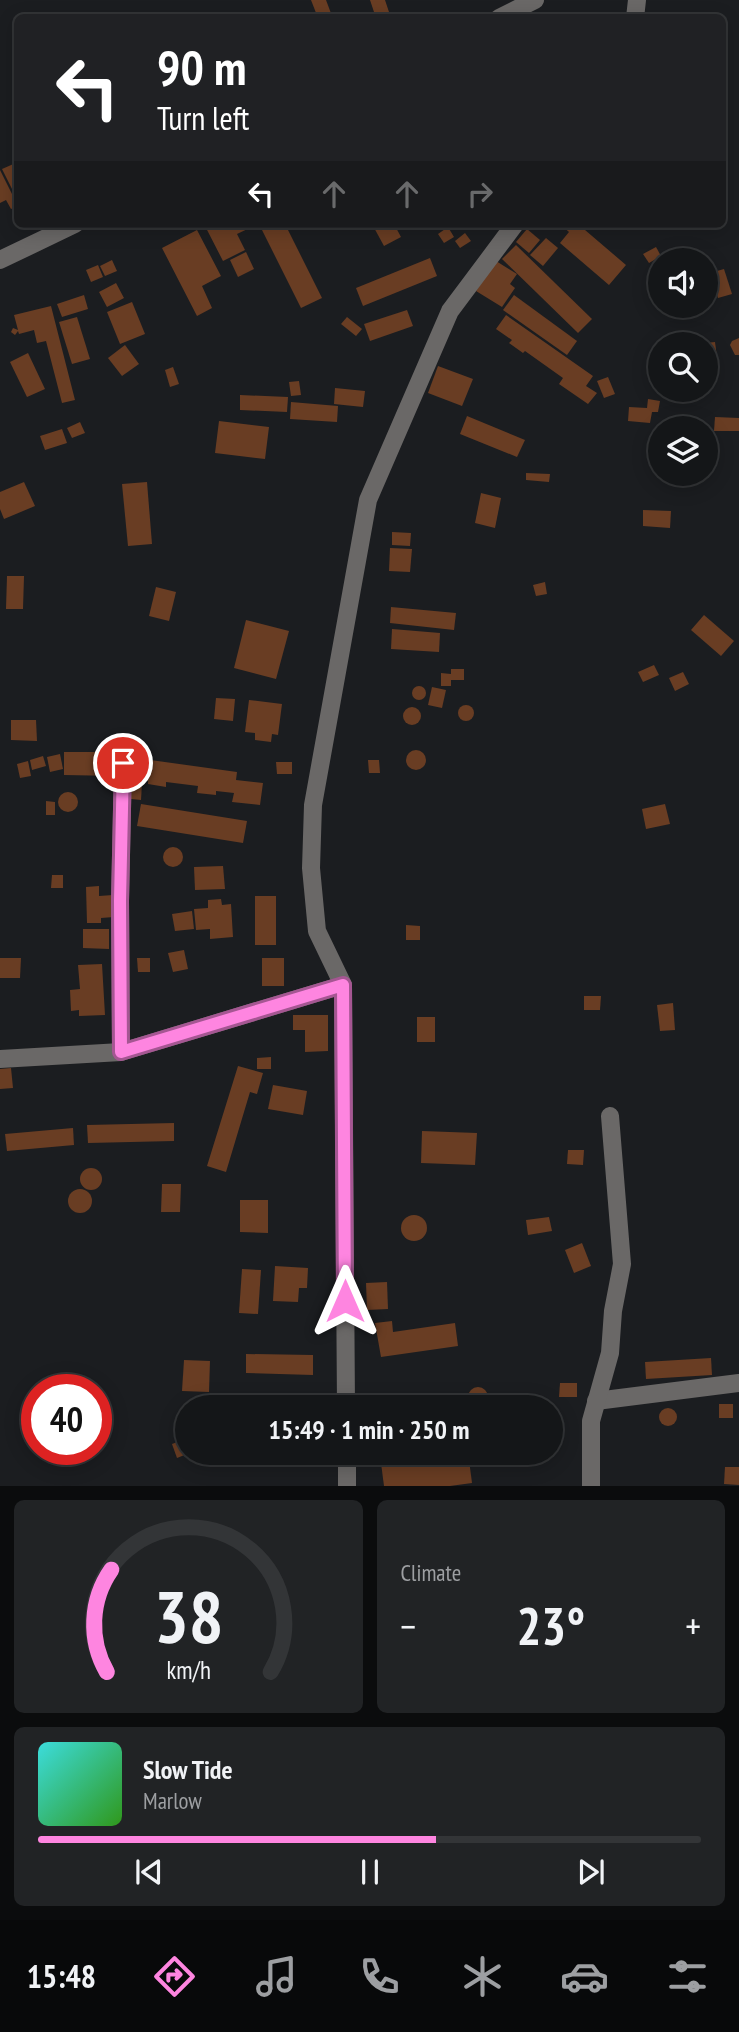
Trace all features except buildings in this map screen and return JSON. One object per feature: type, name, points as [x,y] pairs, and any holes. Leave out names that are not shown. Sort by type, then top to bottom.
[{"type":"street","points":[[507,14],[534,0]]},
{"type":"street","points":[[0,260],[67,228]]},
{"type":"street","points":[[346,1395],[343,985],[317,931],[311,868],[313,805],[368,500],[450,311],[512,228]]},
{"type":"street","points":[[121,1052],[123,763]]},
{"type":"street","points":[[0,1059],[121,1052],[343,985]]},
{"type":"street","points":[[591,1486],[591,1422],[610,1353],[613,1311],[622,1264],[610,1116]]},
{"type":"street","points":[[596,1401],[739,1383]]},
{"type":"street","points":[[347,1465],[347,1486]]},
{"type":"route","points":[[123,763],[121,1052],[343,985],[345,1301]]}]
